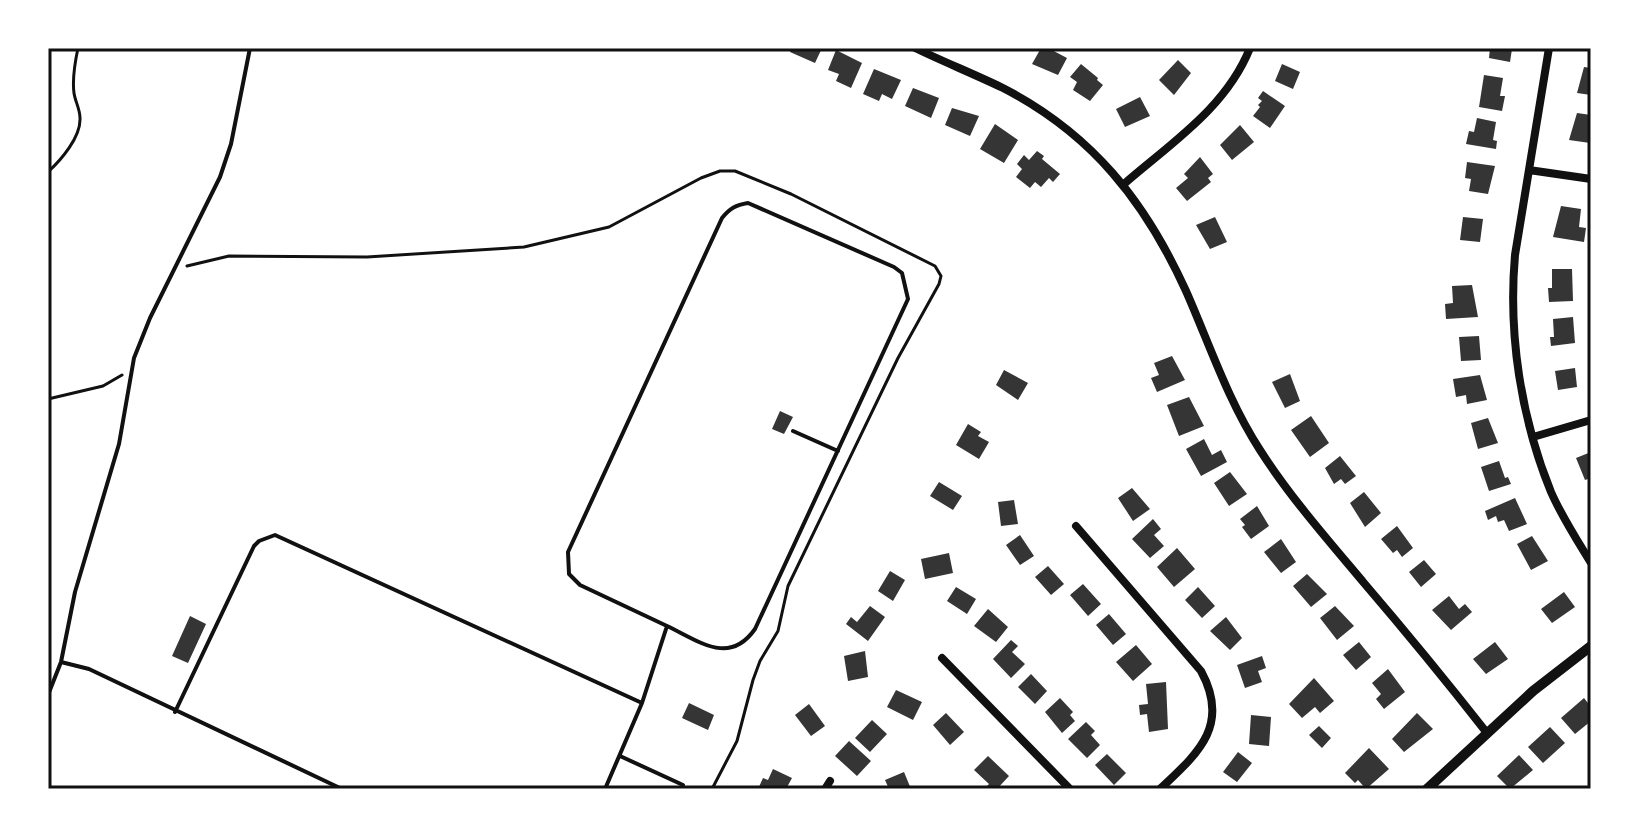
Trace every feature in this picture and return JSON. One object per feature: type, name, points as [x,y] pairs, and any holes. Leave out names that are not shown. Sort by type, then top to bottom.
[{"type":"street","points":[[915,48],[1004,89],[1055,120],[1082,140],[1124,184],[1147,216],[1169,256],[1243,420],[1264,456],[1296,501],[1487,733]]},
{"type":"street","points":[[1124,184],[1219,101],[1235,79],[1250,48]]},
{"type":"street","points":[[1549,48],[1515,255],[1513,312],[1517,357],[1533,437],[1552,494],[1591,563]]},
{"type":"street","points":[[1529,170],[1591,179]]},
{"type":"street","points":[[1533,437],[1591,420]]},
{"type":"street","points":[[1076,526],[1201,671],[1210,691],[1211,721],[1204,744],[1190,763],[1160,789]]},
{"type":"street","points":[[1427,789],[1533,691],[1591,646]]},
{"type":"street","points":[[942,658],[1070,789]]},
{"type":"lane","points":[[48,695],[61,662],[75,592],[119,444],[134,358],[150,318],[220,177],[231,144],[250,48]]},
{"type":"lane","points":[[738,204],[758,205],[902,273],[908,299],[755,629],[747,640],[732,649],[716,648],[667,626],[580,585],[569,574],[568,552],[722,218],[738,204]]},
{"type":"lane","points":[[793,431],[838,451]]},
{"type":"lane","points":[[175,712],[254,546],[275,535],[642,703]]},
{"type":"lane","points":[[605,789],[642,703],[667,626]]},
{"type":"lane","points":[[61,662],[89,669],[342,789]]},
{"type":"lane","points":[[620,756],[683,785]]},
{"type":"path","points":[[48,172],[73,141],[81,117],[74,93],[78,48]]},
{"type":"path","points":[[48,399],[103,386],[129,371]]},
{"type":"building","points":[[791,48],[822,48],[815,63],[790,52]]},
{"type":"building","points":[[1041,48],[1048,48],[1067,58],[1058,75],[1032,64]]},
{"type":"building","points":[[1490,48],[1512,49],[1510,62],[1489,58]]},
{"type":"building","points":[[836,50],[862,63],[851,88],[836,81],[839,74],[828,70]]},
{"type":"building","points":[[1178,60],[1191,73],[1174,95],[1159,80]]},
{"type":"building","points":[[1081,64],[1103,85],[1090,101],[1073,90],[1077,82],[1070,77]]},
{"type":"building","points":[[1282,64],[1300,72],[1293,89],[1275,81]]},
{"type":"building","points":[[1584,67],[1591,68],[1591,95],[1577,93]]},
{"type":"building","points":[[874,69],[901,80],[892,99],[882,94],[879,101],[863,94]]},
{"type":"building","points":[[1484,75],[1503,78],[1500,96],[1505,96],[1502,111],[1479,107]]},
{"type":"building","points":[[913,88],[939,98],[931,118],[905,106]]},
{"type":"building","points":[[1263,91],[1285,106],[1270,128],[1253,116],[1260,107],[1258,105],[1262,101],[1258,98]]},
{"type":"building","points":[[1140,97],[1150,116],[1125,127],[1116,109]]},
{"type":"building","points":[[952,108],[979,116],[970,136],[945,125]]},
{"type":"building","points":[[1577,113],[1591,115],[1590,143],[1569,140]]},
{"type":"building","points":[[1477,118],[1496,122],[1493,140],[1497,141],[1496,149],[1466,144],[1469,131],[1474,132]]},
{"type":"building","points":[[995,124],[1018,140],[1004,163],[980,149]]},
{"type":"building","points":[[1240,125],[1254,142],[1232,160],[1220,145]]},
{"type":"building","points":[[1037,151],[1060,174],[1053,182],[1049,178],[1041,187],[1035,182],[1030,188],[1016,177],[1022,169],[1017,164],[1024,155],[1029,160]]},
{"type":"building","points":[[1200,157],[1213,174],[1208,178],[1211,182],[1187,201],[1176,188],[1188,178],[1184,174]]},
{"type":"building","points":[[1467,162],[1495,166],[1488,194],[1469,191],[1471,179],[1465,178]]},
{"type":"building","points":[[1561,206],[1581,209],[1579,227],[1586,228],[1584,242],[1553,237]]},
{"type":"building","points":[[1215,217],[1227,242],[1210,249],[1196,225]]},
{"type":"building","points":[[1463,217],[1483,219],[1480,242],[1460,240]]},
{"type":"building","points":[[1552,269],[1572,269],[1573,301],[1549,302]]},
{"type":"building","points":[[1472,285],[1478,317],[1446,319],[1445,304],[1453,303],[1452,286]]},
{"type":"building","points":[[1573,317],[1575,343],[1551,346],[1553,319]]},
{"type":"building","points":[[1479,336],[1481,360],[1461,361],[1459,337]]},
{"type":"building","points":[[1172,356],[1185,380],[1157,392],[1151,378],[1159,375],[1154,363]]},
{"type":"building","points":[[1575,368],[1577,387],[1558,390],[1555,371]]},
{"type":"building","points":[[1004,370],[1028,383],[1018,400],[996,385]]},
{"type":"building","points":[[1290,374],[1300,401],[1285,408],[1272,382]]},
{"type":"building","points":[[1480,375],[1487,400],[1467,404],[1466,395],[1456,397],[1453,379]]},
{"type":"building","points":[[1189,397],[1204,426],[1179,436],[1167,405]]},
{"type":"building","points":[[780,411],[793,417],[784,434],[772,429]]},
{"type":"building","points":[[1311,416],[1329,443],[1310,457],[1291,430]]},
{"type":"building","points":[[1488,418],[1498,443],[1478,449],[1471,423]]},
{"type":"building","points":[[968,424],[981,432],[978,436],[989,442],[979,459],[956,445]]},
{"type":"building","points":[[1204,439],[1212,455],[1221,450],[1227,462],[1201,476],[1186,449]]},
{"type":"building","points":[[1591,452],[1591,478],[1585,480],[1576,458]]},
{"type":"building","points":[[1340,456],[1356,476],[1345,484],[1341,479],[1334,484],[1325,468]]},
{"type":"building","points":[[1499,461],[1505,478],[1508,477],[1511,484],[1489,491],[1481,467]]},
{"type":"building","points":[[1230,472],[1247,494],[1229,506],[1214,483]]},
{"type":"building","points":[[939,482],[962,496],[953,510],[930,496]]},
{"type":"building","points":[[1132,488],[1150,509],[1133,521],[1118,498]]},
{"type":"building","points":[[1364,492],[1381,513],[1365,527],[1350,503]]},
{"type":"building","points":[[1515,498],[1527,524],[1509,531],[1504,520],[1498,522],[1496,516],[1488,520],[1485,511]]},
{"type":"building","points":[[1014,500],[1018,524],[1001,526],[998,502]]},
{"type":"building","points":[[1257,506],[1269,526],[1251,539],[1240,519]]},
{"type":"building","points":[[1153,519],[1161,529],[1154,535],[1164,546],[1150,558],[1132,539]]},
{"type":"building","points":[[1397,526],[1413,548],[1402,557],[1397,550],[1393,553],[1381,539]]},
{"type":"building","points":[[1020,535],[1034,556],[1020,565],[1006,545]]},
{"type":"building","points":[[1532,536],[1548,561],[1531,570],[1517,544]]},
{"type":"building","points":[[1281,539],[1296,562],[1281,573],[1264,552]]},
{"type":"building","points":[[1177,548],[1195,569],[1174,587],[1157,567]]},
{"type":"building","points":[[949,553],[953,573],[925,579],[921,559]]},
{"type":"building","points":[[1424,560],[1436,574],[1421,587],[1409,572]]},
{"type":"building","points":[[1048,566],[1064,584],[1051,595],[1035,577]]},
{"type":"building","points":[[890,571],[905,580],[893,601],[878,591]]},
{"type":"building","points":[[1307,574],[1327,594],[1311,607],[1293,586]]},
{"type":"building","points":[[1083,584],[1101,604],[1088,616],[1070,595]]},
{"type":"building","points":[[956,587],[976,599],[967,614],[947,601]]},
{"type":"building","points":[[1198,587],[1215,606],[1202,618],[1185,600]]},
{"type":"building","points":[[1564,592],[1575,607],[1552,623],[1541,609]]},
{"type":"building","points":[[1449,596],[1459,609],[1465,604],[1472,612],[1451,630],[1432,610]]},
{"type":"building","points":[[870,606],[885,617],[868,641],[846,624],[851,617],[857,622]]},
{"type":"building","points":[[1335,606],[1354,626],[1337,640],[1320,618]]},
{"type":"building","points":[[988,609],[1008,627],[996,642],[974,626]]},
{"type":"building","points":[[1109,614],[1126,634],[1113,645],[1096,625]]},
{"type":"building","points":[[190,616],[206,624],[188,663],[172,656]]},
{"type":"building","points":[[1226,617],[1242,638],[1230,650],[1210,631]]},
{"type":"building","points":[[1011,640],[1018,646],[1012,652],[1025,664],[1011,678],[993,659]]},
{"type":"building","points":[[1359,642],[1371,657],[1356,670],[1343,655]]},
{"type":"building","points":[[1495,642],[1508,659],[1486,674],[1473,659]]},
{"type":"building","points":[[1136,645],[1152,664],[1133,681],[1116,662]]},
{"type":"building","points":[[865,651],[868,677],[848,681],[844,656]]},
{"type":"building","points":[[1262,656],[1266,668],[1258,671],[1262,682],[1245,688],[1237,665]]},
{"type":"building","points":[[1388,669],[1405,692],[1384,709],[1376,699],[1381,694],[1372,683]]},
{"type":"building","points":[[1031,674],[1047,691],[1035,704],[1018,687]]},
{"type":"building","points":[[1314,678],[1334,701],[1320,713],[1315,707],[1302,718],[1289,704]]},
{"type":"building","points":[[1166,682],[1168,729],[1149,732],[1147,714],[1140,715],[1139,705],[1148,704],[1146,684]]},
{"type":"building","points":[[896,690],[922,702],[913,720],[887,707]]},
{"type":"building","points":[[1060,698],[1073,712],[1070,715],[1075,721],[1062,733],[1045,712]]},
{"type":"building","points":[[1584,698],[1591,707],[1591,721],[1575,734],[1561,718]]},
{"type":"building","points":[[689,703],[714,715],[708,730],[682,718]]},
{"type":"building","points":[[809,704],[825,726],[811,736],[795,715]]},
{"type":"building","points":[[946,713],[964,732],[950,745],[933,725]]},
{"type":"building","points":[[1417,713],[1433,729],[1404,752],[1392,739]]},
{"type":"building","points":[[1251,715],[1271,717],[1269,746],[1249,744]]},
{"type":"building","points":[[872,720],[887,734],[870,752],[855,738]]},
{"type":"building","points":[[1086,722],[1095,731],[1091,735],[1100,745],[1087,758],[1068,739]]},
{"type":"building","points":[[1319,726],[1331,738],[1322,748],[1309,735]]},
{"type":"building","points":[[1550,727],[1565,743],[1543,763],[1528,747]]},
{"type":"building","points":[[849,741],[871,761],[857,776],[835,756]]},
{"type":"building","points":[[1369,748],[1389,769],[1366,789],[1345,773]]},
{"type":"building","points":[[1238,752],[1252,763],[1237,782],[1223,772]]},
{"type":"building","points":[[1107,754],[1126,773],[1114,785],[1095,765]]},
{"type":"building","points":[[1519,755],[1533,770],[1510,789],[1497,776]]},
{"type":"building","points":[[988,756],[1009,776],[997,789],[984,789],[989,784],[974,770]]},
{"type":"building","points":[[773,769],[792,778],[786,789],[758,789],[763,778],[768,780]]},
{"type":"building","points":[[904,772],[911,789],[889,789],[885,780]]}]
